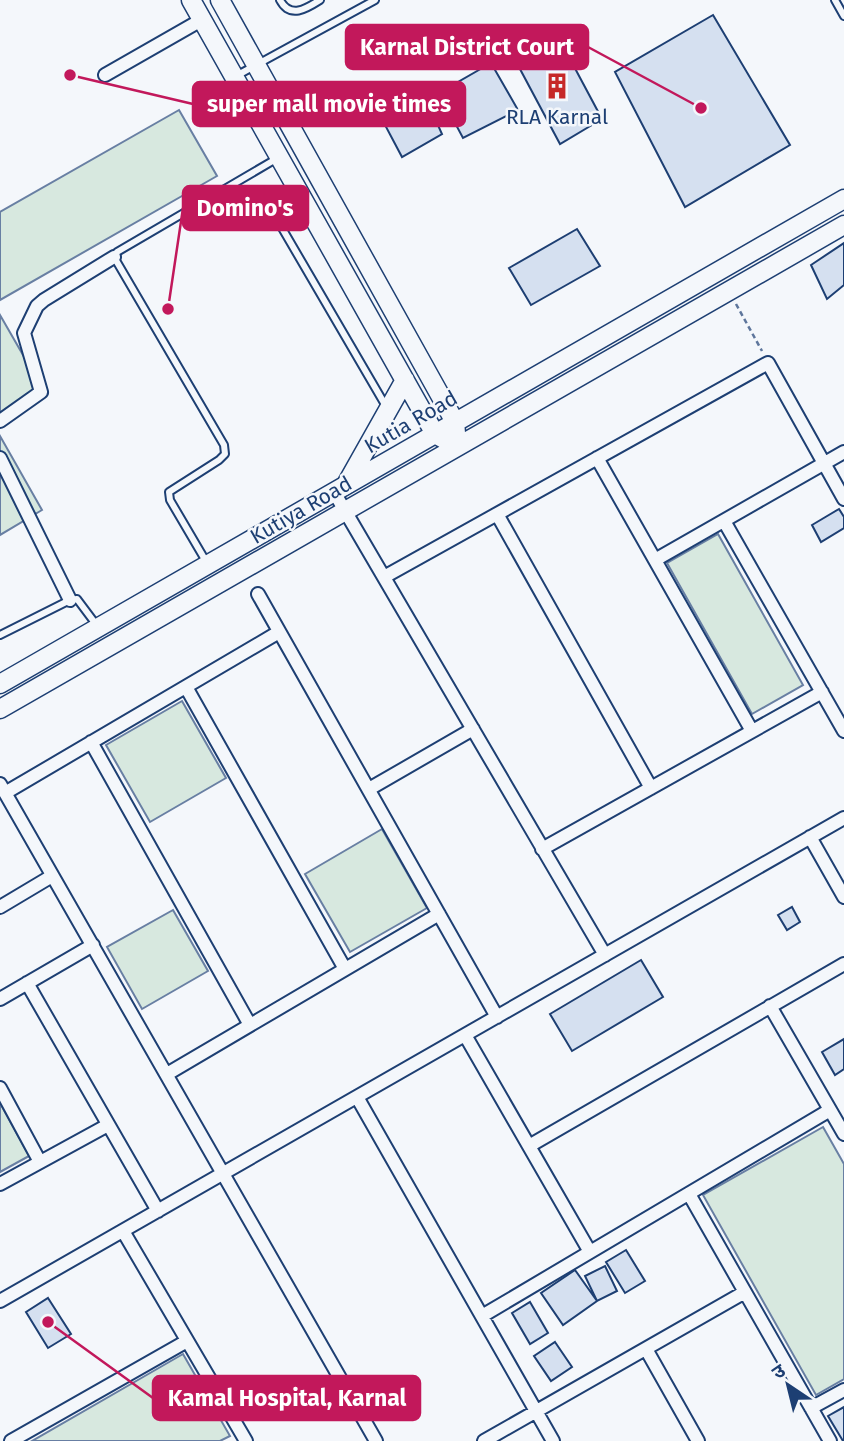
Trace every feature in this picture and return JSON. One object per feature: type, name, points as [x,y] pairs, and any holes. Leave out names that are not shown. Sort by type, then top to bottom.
[{"type":"street","points":[[191,0],[435,434],[458,447]]},
{"type":"street","points":[[220,0],[455,422],[458,447]]},
{"type":"street","points":[[105,75],[202,19]]},
{"type":"street","name":"Kutia Road","points":[[0,684],[844,199]]},
{"type":"street","name":"Kutiya Road","points":[[0,709],[844,225]]},
{"type":"street","points":[[0,421],[41,392],[24,333],[37,306],[114,257]]},
{"type":"street","points":[[348,277],[369,267]]},
{"type":"street","points":[[384,577],[768,363],[844,499]]},
{"type":"street","points":[[405,380],[340,488],[346,511],[605,955]]},
{"type":"street","points":[[655,560],[844,452]]},
{"type":"street","points":[[0,458],[70,600]]},
{"type":"street","points":[[597,458],[752,731]]},
{"type":"street","points":[[497,514],[651,788]]},
{"type":"street","points":[[724,521],[844,731]]},
{"type":"street","points":[[258,594],[497,1017]]},
{"type":"street","points":[[279,632],[92,742],[2,789],[376,1441]]},
{"type":"street","points":[[186,687],[345,969]]},
{"type":"street","points":[[542,849],[822,692]]},
{"type":"street","points":[[369,789],[473,730]]},
{"type":"street","points":[[92,742],[250,1025]]},
{"type":"street","points":[[0,1301],[844,818]]},
{"type":"street","points":[[810,838],[844,897]]},
{"type":"street","points":[[0,907],[52,876]]},
{"type":"street","points":[[167,1074],[439,914]]},
{"type":"street","points":[[0,999],[93,946]]},
{"type":"street","points":[[529,1146],[844,964]]},
{"type":"street","points":[[27,983],[158,1211]]},
{"type":"street","points":[[770,1006],[844,1135]]},
{"type":"street","points":[[465,1035],[590,1252]]},
{"type":"street","points":[[0,1088],[40,1162]]},
{"type":"street","points":[[357,1097],[553,1441]]},
{"type":"street","points":[[482,1316],[830,1110]]},
{"type":"street","points":[[0,1184],[108,1125]]},
{"type":"street","points":[[688,1194],[830,1441]]},
{"type":"street","points":[[123,1231],[246,1441]]},
{"type":"street","points":[[484,1441],[745,1292]]},
{"type":"street","points":[[11,1441],[187,1340]]},
{"type":"street","points":[[646,1349],[698,1441]]},
{"type":"street","points":[[811,1408],[844,1390]]},
{"type":"lane","points":[[280,0],[284,8],[294,12],[320,0]]},
{"type":"lane","points":[[236,76],[375,0]]},
{"type":"lane","points":[[835,0],[844,16]]},
{"type":"lane","points":[[208,564],[170,500],[169,492],[219,460],[225,454],[224,445],[114,257],[117,251],[281,157]]},
{"type":"lane","points":[[268,204],[388,410]]},
{"type":"lane","points":[[0,635],[77,599],[98,628]]},
{"type":"path","points":[[729,292],[768,363]]},
{"type":"shaded area","points":[[179,110],[217,176],[0,300],[0,212]]},
{"type":"shaded area","points":[[0,315],[46,395],[0,421]]},
{"type":"shaded area","points":[[0,436],[42,510],[0,535]]},
{"type":"shaded area","points":[[718,534],[803,685],[752,714],[667,563]]},
{"type":"shaded area","points":[[182,701],[226,778],[150,822],[106,745]]},
{"type":"shaded area","points":[[382,829],[427,908],[350,952],[305,874]]},
{"type":"shaded area","points":[[173,910],[208,971],[142,1009],[107,947]]},
{"type":"shaded area","points":[[0,1103],[29,1156],[0,1172]]},
{"type":"shaded area","points":[[823,1127],[844,1164],[844,1379],[816,1395],[703,1195]]},
{"type":"shaded area","points":[[183,1354],[230,1436],[220,1441],[32,1441]]},
{"type":"building","points":[[713,15],[790,145],[685,207],[615,72]]},
{"type":"building","name":"RLA Karnal","points":[[554,29],[602,119],[560,144],[512,54]]},
{"type":"building","points":[[491,63],[518,110],[463,138],[439,93]]},
{"type":"building","points":[[427,101],[442,134],[402,157],[385,125]]},
{"type":"building","points":[[577,229],[600,266],[531,305],[509,268]]},
{"type":"building","points":[[844,243],[844,285],[827,299],[811,265]]},
{"type":"building","points":[[839,509],[844,517],[844,528],[821,542],[812,525]]},
{"type":"building","points":[[792,907],[800,922],[787,930],[778,915]]},
{"type":"building","points":[[641,960],[663,997],[572,1051],[550,1014]]},
{"type":"building","points":[[844,1039],[844,1069],[835,1075],[822,1052]]},
{"type":"building","points":[[626,1250],[645,1281],[625,1293],[606,1262]]},
{"type":"building","points":[[605,1266],[617,1291],[597,1301],[585,1276]]},
{"type":"building","points":[[575,1270],[597,1301],[563,1325],[541,1293]]},
{"type":"building","points":[[48,1298],[71,1334],[48,1348],[26,1312]]},
{"type":"building","points":[[530,1302],[548,1333],[530,1344],[512,1313]]},
{"type":"building","points":[[555,1342],[572,1367],[551,1381],[534,1356]]},
{"type":"building","points":[[844,1407],[844,1441],[843,1441],[828,1416]]},
{"type":"place","name":"super mall movie times","points":[[70,75]]},
{"type":"place","name":"RLA Karnal","points":[[557,86]]},
{"type":"place","name":"Karnal District Court","points":[[701,108]]},
{"type":"place","name":"Domino's","points":[[168,309]]},
{"type":"place","name":"Kamal Hospital, Karnal","points":[[48,1322]]}]
